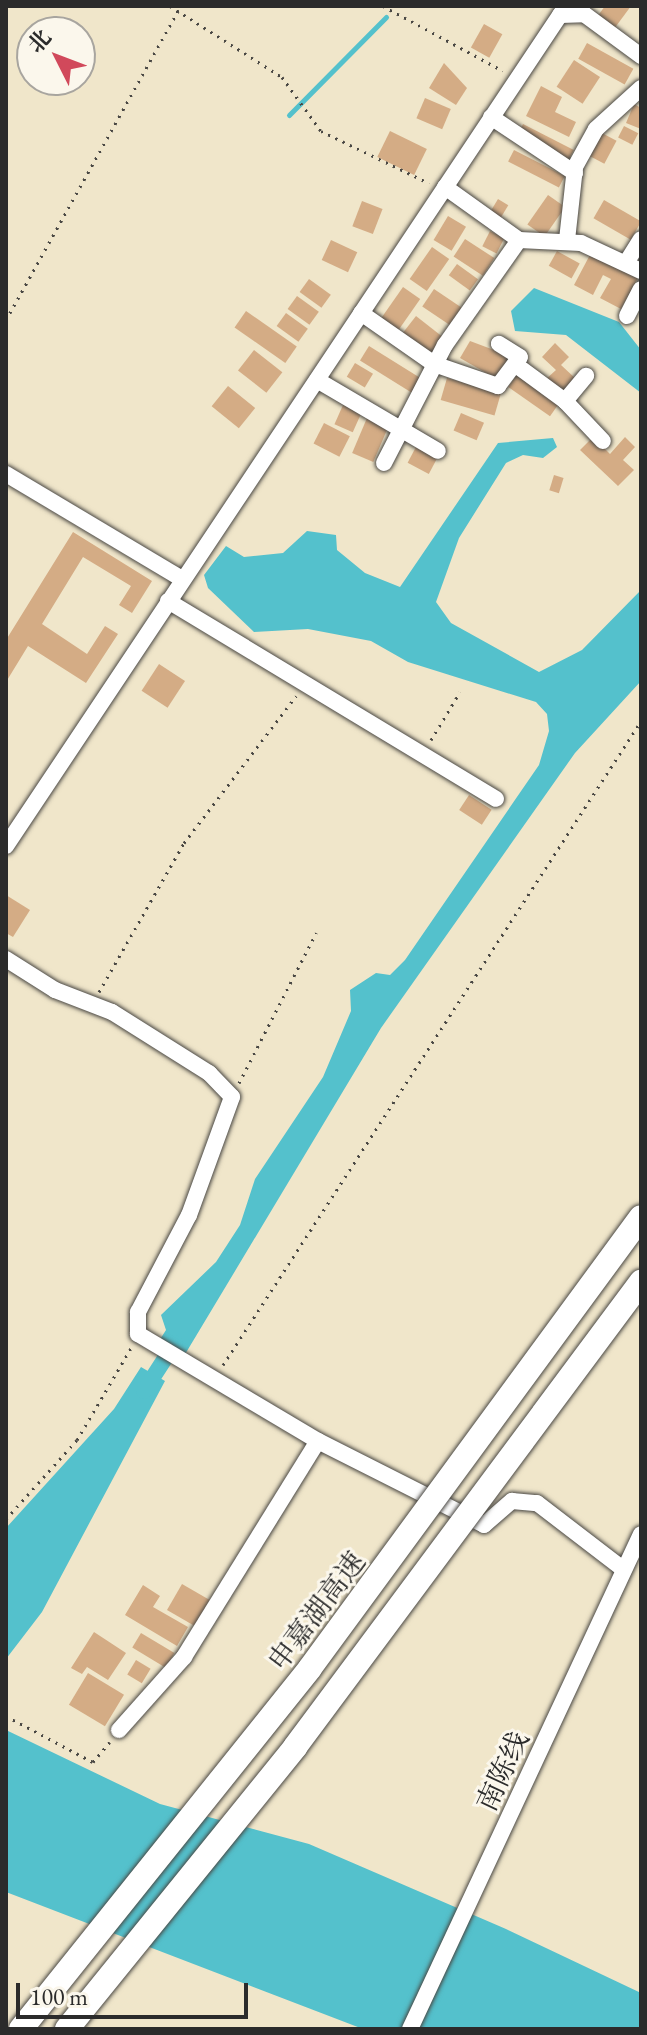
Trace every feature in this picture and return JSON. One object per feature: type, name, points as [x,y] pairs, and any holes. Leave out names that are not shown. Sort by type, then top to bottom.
[{"type":"highway","name":"申嘉湖高速","points":[[21,2029],[302,1679],[641,1217]]},
{"type":"highway","points":[[67,2029],[304,1735],[641,1282]]},
{"type":"street","points":[[6,846],[563,10],[584,14],[641,56]]},
{"type":"street","points":[[567,240],[575,173],[596,129],[641,88]]},
{"type":"street","points":[[491,117],[516,140],[575,173]]},
{"type":"street","points":[[445,187],[519,240],[567,240],[633,267],[641,239]]},
{"type":"street","points":[[384,463],[434,364],[519,240]]},
{"type":"street","points":[[627,316],[641,289]]},
{"type":"street","points":[[361,313],[434,364],[498,386],[520,357],[499,344]]},
{"type":"street","points":[[516,365],[565,401],[603,441]]},
{"type":"street","points":[[565,401],[586,376]]},
{"type":"street","points":[[317,380],[438,451]]},
{"type":"street","points":[[6,474],[182,579]]},
{"type":"street","points":[[168,601],[308,682],[496,799]]},
{"type":"street","points":[[6,959],[55,990],[93,1002],[209,1073],[232,1097],[184,1226],[132,1327],[182,1364],[318,1441],[484,1525],[512,1501],[537,1503],[623,1569]]},
{"type":"street","points":[[119,1730],[184,1657],[318,1441]]},
{"type":"street","name":"南陈线","points":[[410,2029],[641,1534]]},
{"type":"path","points":[[170,6],[282,77],[299,96],[321,131],[445,187]]},
{"type":"path","points":[[6,320],[181,6]]},
{"type":"path","points":[[385,7],[516,80]]},
{"type":"path","points":[[93,1002],[219,792],[308,682]]},
{"type":"path","points":[[423,754],[460,692]]},
{"type":"path","points":[[212,1381],[641,721]]},
{"type":"path","points":[[232,1097],[316,933]]},
{"type":"path","points":[[6,1519],[77,1440],[145,1339]]},
{"type":"path","points":[[6,1716],[93,1762],[119,1730]]},
{"type":"water","points":[[534,288],[619,322],[641,350],[641,393],[566,335],[515,331],[511,311]]},
{"type":"water","points":[[553,438],[557,447],[543,458],[523,455],[506,463],[459,538],[436,602],[451,623],[539,672],[582,650],[641,590],[641,681],[575,753],[381,1028],[184,1356],[159,1341],[166,1330],[161,1315],[216,1262],[240,1225],[255,1179],[323,1077],[351,1011],[350,990],[376,973],[390,975],[405,960],[539,765],[549,731],[547,714],[536,702],[408,662],[371,641],[308,629],[254,632],[208,588],[204,575],[226,546],[244,557],[283,553],[307,531],[336,535],[337,550],[365,573],[400,587],[498,443]]},
{"type":"water","points":[[141,1367],[165,1381],[42,1612],[6,1659],[6,1528],[114,1409]]},
{"type":"water","points":[[6,1730],[160,1804],[309,1844],[506,1929],[641,1993],[641,2029],[363,2029],[6,1892]]},
{"type":"building","points":[[605,6],[631,6],[614,29],[597,17]]},
{"type":"building","points":[[484,24],[502,34],[489,58],[471,48]]},
{"type":"building","points":[[587,43],[633,69],[625,84],[578,59]]},
{"type":"building","points":[[574,60],[600,77],[583,104],[557,87]]},
{"type":"building","points":[[444,63],[467,88],[456,105],[429,88]]},
{"type":"building","points":[[541,86],[562,97],[555,112],[576,122],[569,137],[526,116]]},
{"type":"building","points":[[425,98],[451,109],[442,129],[416,118]]},
{"type":"building","points":[[634,104],[641,108],[641,129],[626,123]]},
{"type":"building","points":[[523,124],[574,150],[568,161],[517,136]]},
{"type":"building","points":[[624,126],[638,133],[632,145],[618,138]]},
{"type":"building","points":[[390,131],[427,149],[414,175],[377,157]]},
{"type":"building","points":[[598,131],[617,141],[604,164],[586,154]]},
{"type":"building","points":[[514,150],[565,176],[559,187],[508,162]]},
{"type":"building","points":[[548,195],[565,207],[545,237],[527,224]]},
{"type":"building","points":[[498,199],[508,205],[500,220],[489,214]]},
{"type":"building","points":[[604,200],[641,221],[631,240],[594,218]]},
{"type":"building","points":[[362,201],[383,209],[373,234],[352,226]]},
{"type":"building","points":[[448,216],[466,227],[452,251],[434,240]]},
{"type":"building","points":[[490,231],[504,238],[497,253],[482,246]]},
{"type":"building","points":[[465,239],[494,258],[483,276],[454,257]]},
{"type":"building","points":[[331,240],[357,252],[348,272],[322,260]]},
{"type":"building","points":[[432,247],[449,259],[427,291],[410,279]]},
{"type":"building","points":[[557,251],[580,264],[571,278],[549,266]]},
{"type":"building","points":[[592,251],[639,276],[621,309],[600,298],[611,279],[603,275],[593,295],[574,285]]},
{"type":"building","points":[[457,264],[478,279],[470,291],[449,275]]},
{"type":"building","points":[[309,279],[331,295],[321,308],[300,292]]},
{"type":"building","points":[[403,287],[420,299],[398,331],[381,319]]},
{"type":"building","points":[[434,289],[462,308],[450,325],[422,306]]},
{"type":"building","points":[[297,296],[319,312],[309,325],[288,309]]},
{"type":"building","points":[[246,311],[297,347],[285,363],[235,327]]},
{"type":"building","points":[[286,313],[308,329],[298,342],[277,326]]},
{"type":"building","points":[[416,316],[444,338],[429,358],[401,336]]},
{"type":"building","points":[[470,341],[513,357],[500,381],[460,358]]},
{"type":"building","points":[[555,343],[569,357],[561,365],[576,379],[561,395],[545,380],[556,370],[542,357]]},
{"type":"building","points":[[369,346],[422,379],[413,393],[360,360]]},
{"type":"building","points":[[254,350],[282,372],[266,393],[238,370]]},
{"type":"building","points":[[355,363],[373,374],[365,388],[347,377]]},
{"type":"building","points":[[518,373],[560,402],[550,416],[508,387]]},
{"type":"building","points":[[447,378],[501,393],[494,416],[441,400]]},
{"type":"building","points":[[228,386],[255,408],[239,428],[212,406]]},
{"type":"building","points":[[343,405],[361,413],[353,432],[334,424]]},
{"type":"building","points":[[461,413],[484,423],[477,440],[454,430]]},
{"type":"building","points":[[367,418],[388,427],[373,462],[352,453]]},
{"type":"building","points":[[324,423],[350,436],[339,457],[314,443]]},
{"type":"building","points":[[593,437],[610,454],[625,437],[635,447],[623,460],[634,470],[618,486],[580,450]]},
{"type":"building","points":[[417,445],[438,456],[429,474],[408,463]]},
{"type":"building","points":[[554,475],[564,478],[559,493],[549,490]]},
{"type":"building","points":[[73,532],[152,581],[132,613],[119,605],[131,586],[83,557],[42,624],[87,654],[105,626],[118,634],[86,683],[28,646],[6,682],[6,640]]},
{"type":"building","points":[[159,664],[185,681],[168,708],[142,691]]},
{"type":"building","points":[[469,795],[492,810],[482,825],[459,810]]},
{"type":"building","points":[[6,895],[30,910],[13,937],[6,933]]},
{"type":"building","points":[[182,1584],[210,1600],[195,1626],[167,1610]]},
{"type":"building","points":[[143,1585],[160,1596],[153,1607],[188,1627],[177,1646],[125,1615]]},
{"type":"building","points":[[94,1632],[126,1653],[108,1680],[87,1667],[82,1674],[71,1668]]},
{"type":"building","points":[[141,1633],[174,1653],[166,1668],[132,1648]]},
{"type":"building","points":[[136,1660],[151,1669],[142,1683],[127,1675]]},
{"type":"building","points":[[88,1673],[124,1695],[105,1726],[69,1705]]},
{"type":"waterway","points":[[289,115],[386,17]]},
{"type":"waterway","points":[[144,1391],[175,1343]]}]
